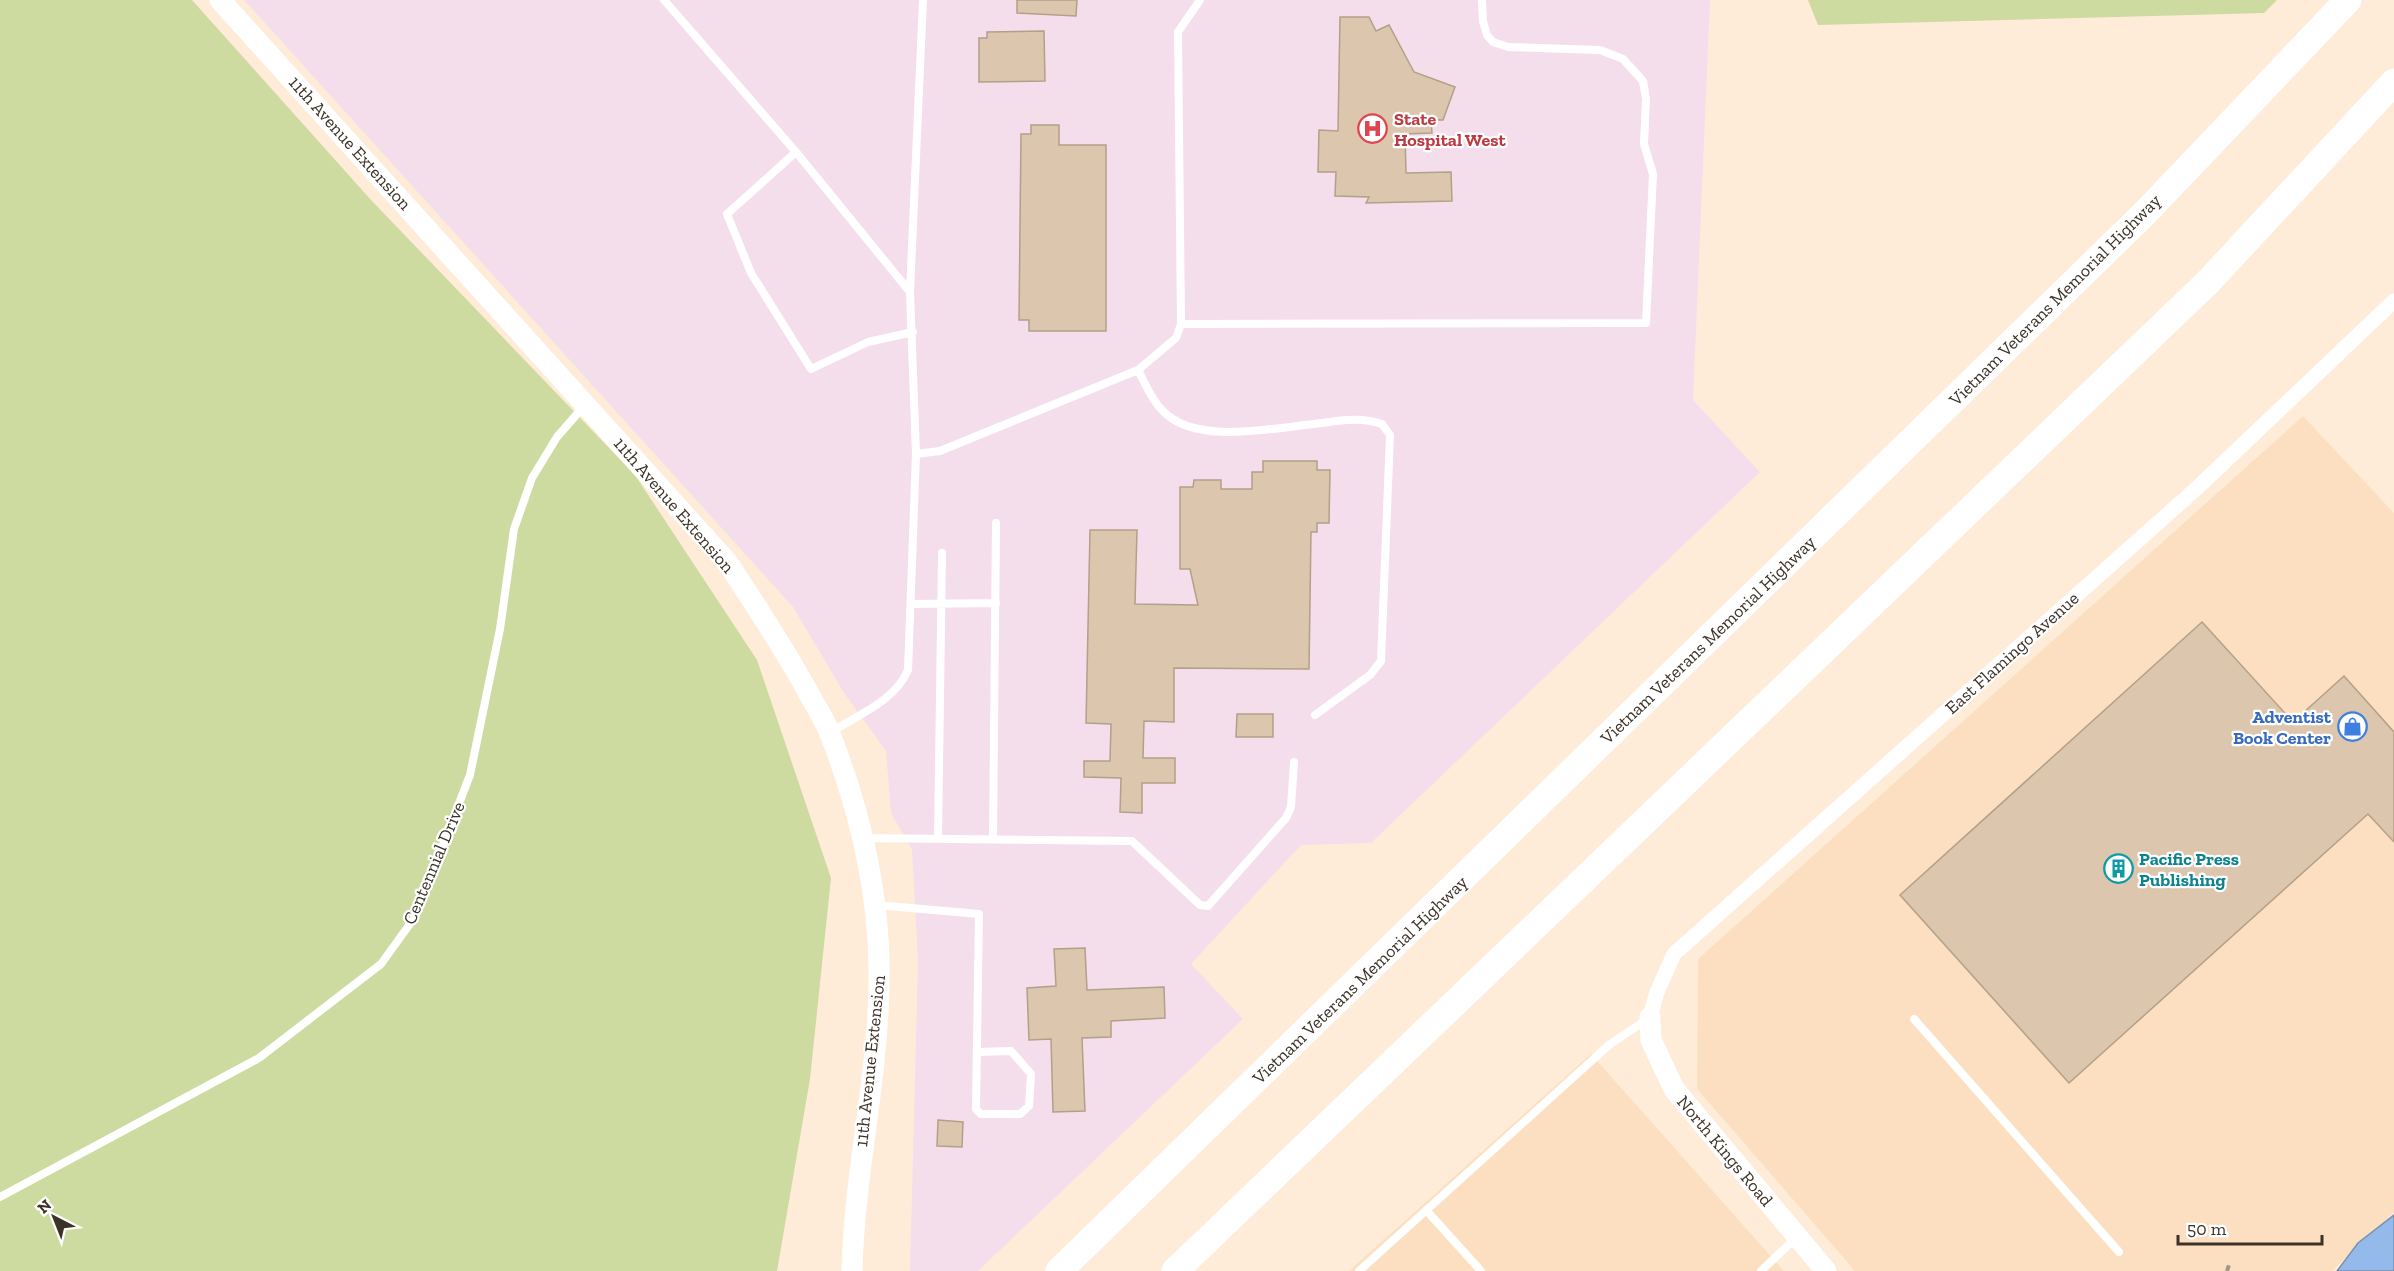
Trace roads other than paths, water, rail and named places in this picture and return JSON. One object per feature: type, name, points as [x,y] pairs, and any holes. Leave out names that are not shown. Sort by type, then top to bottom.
[{"type":"highway","name":"Vietnam Veterans Memorial Highway","points":[[1059,1271],[2145,213],[2348,0]]},
{"type":"highway","points":[[1175,1271],[2207,283],[2394,82]]},
{"type":"street","name":"11th Avenue Extension","points":[[220,0],[728,563],[783,646],[830,732],[861,838],[874,905],[879,978],[877,1023],[853,1215],[852,1271]]},
{"type":"street","name":"East Flamingo Avenue","points":[[1650,1017],[1657,992],[1674,954],[2197,488],[2394,301]]},
{"type":"street","name":"North Kings Road","points":[[1650,1017],[1651,1040],[1674,1089],[1826,1271]]},
{"type":"lane","points":[[664,0],[796,153],[910,292]]},
{"type":"lane","points":[[830,732],[893,694],[903,683],[910,657],[916,454],[910,292],[923,0]]},
{"type":"lane","points":[[916,454],[940,451],[1138,370],[1176,338],[1181,324],[1178,32],[1200,0]]},
{"type":"lane","points":[[1181,324],[1646,323],[1653,174],[1644,144],[1646,99],[1643,81],[1623,59],[1600,50],[1508,47],[1493,42],[1487,35],[1483,21],[1482,0]]},
{"type":"lane","points":[[796,153],[727,214],[751,273],[811,369],[868,342],[913,332]]},
{"type":"lane","points":[[1138,370],[1162,411],[1181,425],[1195,430],[1242,431],[1358,419],[1382,424],[1389,435],[1381,661],[1370,675],[1315,715]]},
{"type":"lane","name":"Centennial Drive","points":[[0,1197],[259,1058],[381,964],[415,917],[470,775],[500,629],[514,529],[532,478],[557,437],[586,404]]},
{"type":"lane","points":[[993,839],[996,523]]},
{"type":"lane","points":[[938,838],[942,554]]},
{"type":"lane","points":[[911,604],[996,603]]},
{"type":"lane","points":[[861,838],[1132,841],[1200,905],[1208,906],[1286,818],[1291,807],[1294,762]]},
{"type":"lane","points":[[874,905],[980,915],[976,1109],[981,1114],[1020,1114],[1029,1106],[1031,1074],[1011,1051],[978,1052]]},
{"type":"lane","points":[[1359,1271],[1609,1045],[1650,1017]]},
{"type":"lane","points":[[1914,1019],[2119,1252]]},
{"type":"lane","points":[[1426,1210],[1481,1271]]},
{"type":"lane","points":[[1761,1271],[1797,1237]]},
{"type":"water","points":[[2394,1215],[2394,1271],[2337,1271],[2358,1243]]},
{"type":"place","name":"State Hospital West","points":[[1373,129]]},
{"type":"place","name":"Adventist Book Center","points":[[2352,727]]},
{"type":"place","name":"Pacific Press Publishing","points":[[2118,869]]}]
